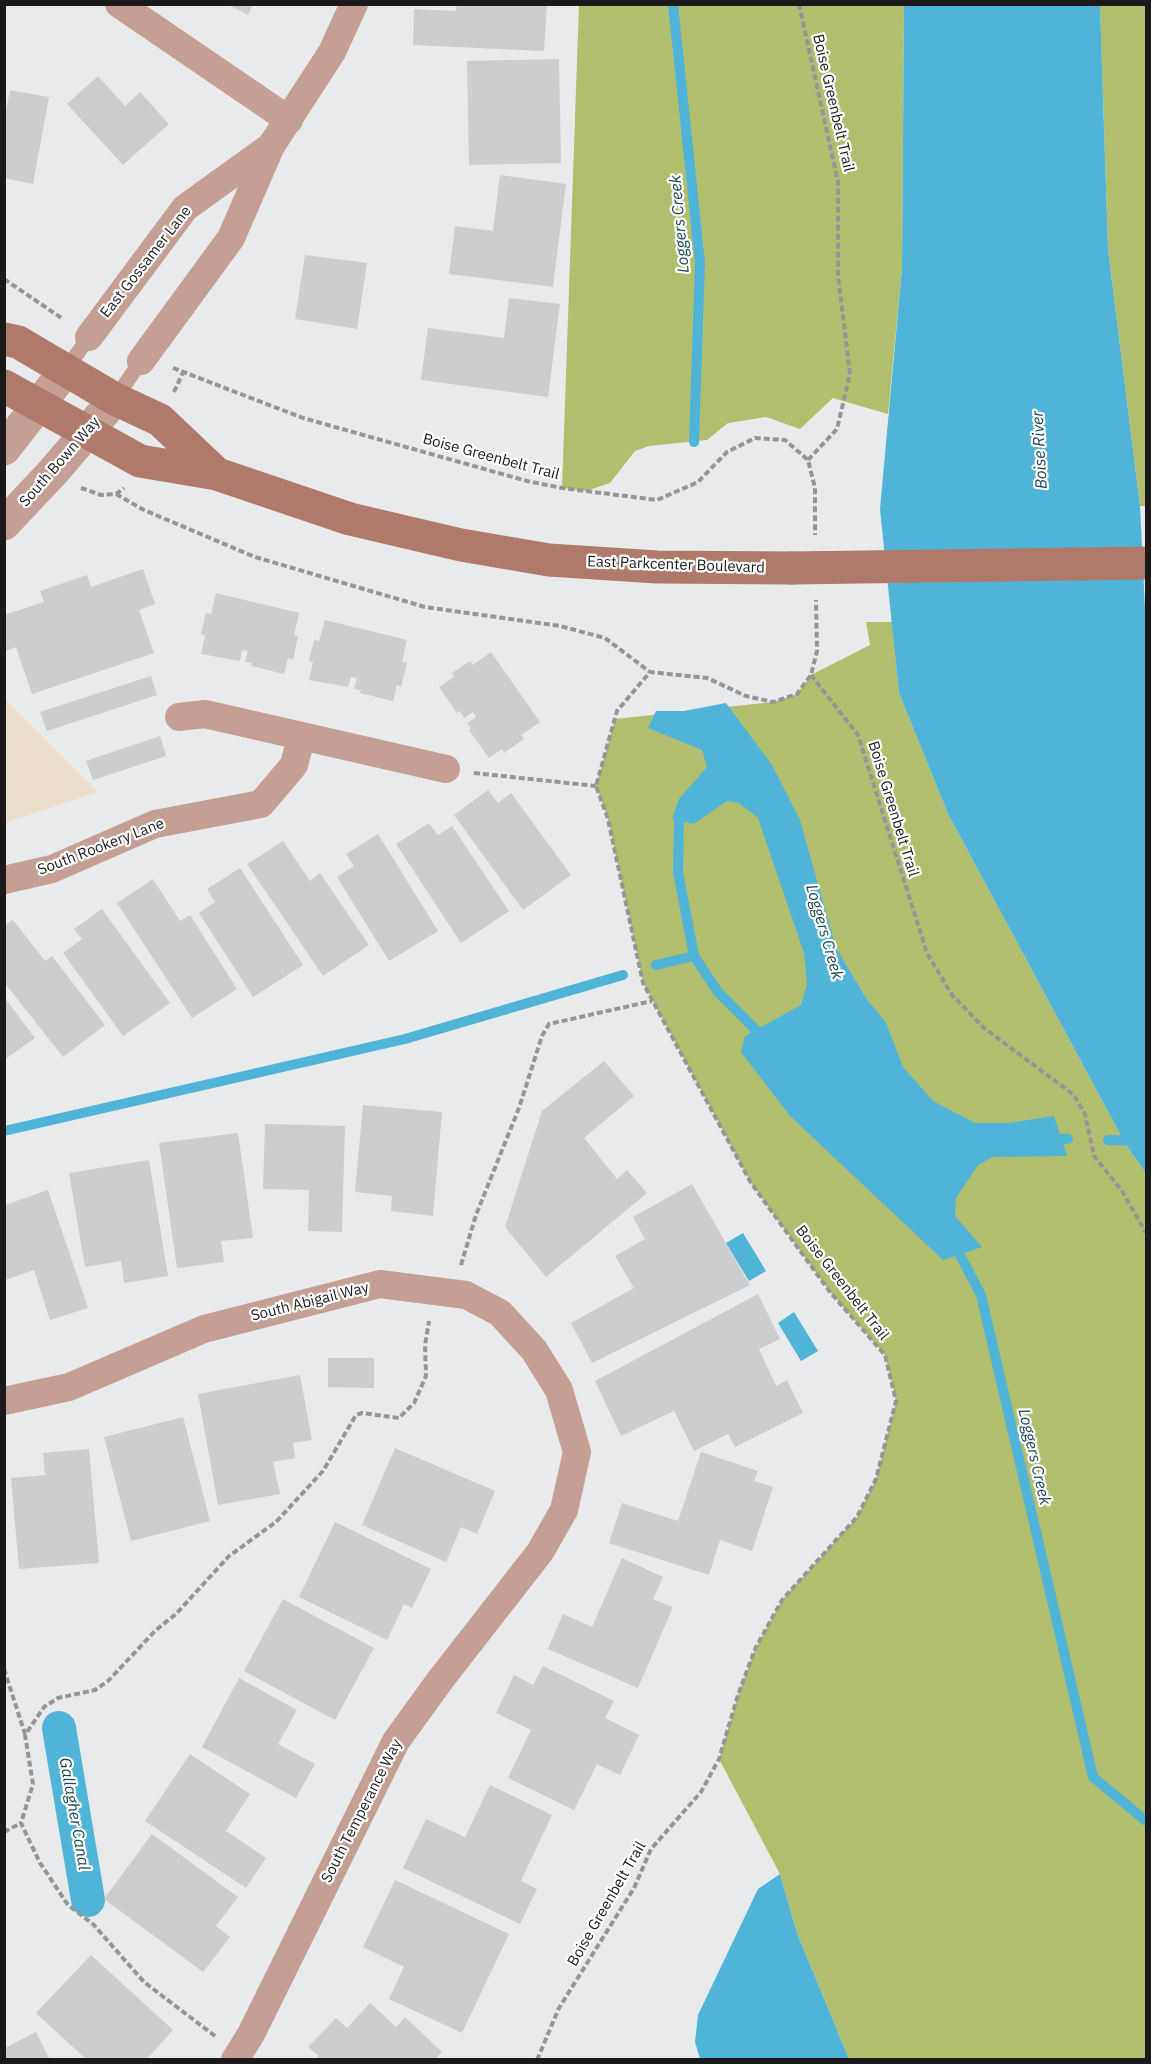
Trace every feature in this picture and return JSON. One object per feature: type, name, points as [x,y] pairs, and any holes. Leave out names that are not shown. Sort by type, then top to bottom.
[{"type":"main road","name":"East Parkcenter Boulevard","points":[[4,339],[18,342],[115,399],[160,420],[217,474]]},
{"type":"main road","name":"East Parkcenter Boulevard","points":[[4,386],[140,461],[217,474],[350,519],[461,545],[549,560],[657,567],[792,568],[1146,563]]},
{"type":"street","points":[[119,4],[289,120]]},
{"type":"street","name":"East Gossamer Lane","points":[[141,361],[231,238],[271,146],[332,52],[354,4]]},
{"type":"street","name":"East Gossamer Lane","points":[[89,337],[185,208],[271,146]]},
{"type":"street","points":[[4,449],[65,371]]},
{"type":"street","name":"South Bown Way","points":[[4,524],[115,399]]},
{"type":"street","points":[[179,717],[205,714],[301,738],[446,769]]},
{"type":"street","name":"South Rookery Lane","points":[[4,880],[52,869],[154,824],[261,804],[294,765],[301,738]]},
{"type":"street","name":"South Abigail Way","points":[[4,1401],[69,1387],[204,1329],[380,1284],[466,1295],[500,1313],[534,1350],[559,1390],[577,1452]]},
{"type":"street","name":"South Temperance Way","points":[[235,2060],[251,2034],[396,1741],[540,1552],[564,1510],[577,1452]]},
{"type":"lane","name":"East Gossamer Lane","points":[[65,371],[89,337]]},
{"type":"lane","name":"East Gossamer Lane","points":[[115,399],[141,361]]},
{"type":"path","name":"Boise Greenbelt Trail","points":[[174,391],[184,370],[303,418],[561,488],[657,500],[698,482],[727,452],[755,438],[785,440],[808,460],[837,429],[850,374],[838,275],[838,182],[799,4]]},
{"type":"path","points":[[116,494],[129,483]]},
{"type":"path","points":[[87,492],[101,495],[116,494],[144,510],[255,557],[425,607],[560,626],[604,638],[650,672],[617,711],[596,786],[446,769]]},
{"type":"path","name":"Boise Greenbelt Trail","points":[[650,672],[707,678],[746,696],[773,702],[797,694],[811,675],[858,735],[927,953],[952,995],[984,1028],[1074,1095],[1085,1114],[1094,1156],[1122,1191],[1146,1233]]},
{"type":"path","name":"Boise Greenbelt Trail","points":[[537,2060],[558,2008],[634,1887],[651,1849],[701,1792],[719,1760],[738,1695],[755,1649],[782,1599],[857,1517],[876,1479],[896,1401],[885,1355],[830,1292],[751,1183],[643,983],[608,819],[596,786]]},
{"type":"path","points":[[461,1265],[476,1215],[519,1108],[542,1036],[549,1024],[652,1001]]},
{"type":"path","points":[[25,1735],[44,1707],[58,1698],[95,1690],[108,1681],[156,1630],[176,1614],[229,1556],[276,1522],[322,1471],[356,1415],[362,1413],[399,1418],[414,1403],[426,1376],[425,1345],[430,1312]]},
{"type":"path","points":[[4,1669],[25,1735],[33,1784],[21,1823],[40,1863],[68,1905],[93,1924],[144,1982],[217,2037]]},
{"type":"path","points":[[4,1832],[21,1823]]},
{"type":"shaded area","points":[[5,699],[98,792],[5,823]]},
{"type":"green space","points":[[579,5],[904,5],[902,268],[888,414],[833,398],[800,429],[766,417],[728,423],[707,440],[649,446],[635,451],[610,483],[586,491],[562,488]]},
{"type":"green space","points":[[1100,5],[1146,5],[1146,506],[1140,506],[1108,249]]},
{"type":"green space","points":[[866,622],[892,622],[899,693],[948,814],[1126,1145],[1146,1173],[1146,2059],[849,2059],[797,1933],[780,1874],[719,1759],[738,1695],[755,1649],[782,1600],[857,1517],[876,1479],[896,1401],[885,1355],[830,1292],[751,1183],[643,983],[608,819],[596,786],[615,719],[773,702],[797,694],[811,675],[870,645]]},
{"type":"water","name":"Boise River","points":[[904,5],[1100,5],[1108,249],[1140,506],[1146,629],[1146,1173],[1126,1145],[948,814],[899,693],[880,509],[902,268]]},
{"type":"water","points":[[726,703],[772,765],[800,820],[836,948],[866,998],[886,1023],[903,1067],[933,1101],[975,1123],[1008,1123],[1054,1116],[1067,1156],[993,1157],[978,1165],[956,1198],[955,1216],[982,1247],[943,1260],[790,1116],[741,1052],[745,1036],[801,1005],[807,984],[804,953],[758,818],[739,803],[727,801],[694,824],[672,819],[679,799],[707,767],[702,750],[648,728],[656,711],[684,711]]},
{"type":"water","points":[[743,1233],[766,1271],[749,1281],[726,1243]]},
{"type":"water","points":[[794,1312],[818,1351],[801,1361],[778,1323]]},
{"type":"water","points":[[780,1874],[797,1933],[849,2059],[700,2059],[695,2042],[698,2015],[758,1889]]},
{"type":"building","points":[[227,4],[253,4],[248,15]]},
{"type":"building","points":[[457,4],[547,4],[544,51],[413,45],[414,9],[456,11]]},
{"type":"building","points":[[559,59],[561,163],[469,165],[467,61]]},
{"type":"building","points":[[98,76],[125,106],[140,92],[169,124],[123,165],[67,104]]},
{"type":"building","points":[[10,90],[49,97],[33,184],[4,178],[4,120]]},
{"type":"building","points":[[500,175],[566,184],[553,287],[449,274],[455,226],[493,231]]},
{"type":"building","points":[[305,255],[367,263],[357,329],[295,319]]},
{"type":"building","points":[[509,298],[560,304],[548,397],[421,380],[428,328],[504,338]]},
{"type":"building","points":[[143,569],[155,604],[139,610],[154,653],[32,694],[16,647],[4,652],[4,615],[44,602],[40,591],[87,575],[91,587]]},
{"type":"building","points":[[216,593],[299,613],[294,635],[298,636],[293,660],[288,658],[284,674],[251,666],[252,663],[245,662],[248,651],[242,650],[240,661],[201,654],[205,636],[201,634],[206,613],[211,614]]},
{"type":"building","points":[[325,620],[407,640],[402,662],[407,663],[401,687],[397,685],[393,701],[360,693],[361,690],[354,689],[357,678],[351,677],[348,687],[309,680],[313,662],[309,661],[314,640],[319,641]]},
{"type":"building","points":[[491,652],[540,722],[521,735],[524,739],[504,753],[502,749],[489,758],[469,730],[471,728],[467,723],[476,717],[473,712],[464,718],[460,711],[457,713],[439,687],[454,677],[452,673],[470,661],[473,665]]},
{"type":"building","points":[[151,676],[157,695],[47,731],[40,712]]},
{"type":"building","points":[[160,736],[166,756],[93,780],[86,761]]},
{"type":"building","points":[[488,790],[498,803],[511,793],[571,875],[523,910],[454,815]]},
{"type":"building","points":[[429,823],[438,835],[452,826],[509,911],[461,943],[396,844]]},
{"type":"building","points":[[378,834],[438,931],[389,961],[337,877],[354,866],[346,854]]},
{"type":"building","points":[[283,841],[310,881],[320,873],[369,945],[323,976],[247,864]]},
{"type":"building","points":[[240,868],[303,965],[253,997],[199,913],[215,902],[207,889]]},
{"type":"building","points":[[153,879],[180,921],[190,915],[237,989],[192,1018],[117,903]]},
{"type":"building","points":[[102,909],[170,1003],[123,1036],[63,953],[82,939],[74,929]]},
{"type":"building","points":[[13,920],[45,961],[52,956],[105,1025],[63,1057],[4,982],[4,926]]},
{"type":"building","points":[[4,997],[35,1038],[4,1060]]},
{"type":"building","points":[[604,1061],[634,1096],[584,1138],[617,1179],[627,1170],[647,1193],[546,1277],[505,1227],[542,1111]]},
{"type":"building","points":[[363,1105],[442,1112],[433,1216],[391,1211],[392,1196],[355,1192]]},
{"type":"building","points":[[265,1124],[345,1126],[342,1232],[308,1231],[309,1190],[263,1189]]},
{"type":"building","points":[[238,1133],[253,1238],[221,1241],[224,1262],[177,1268],[159,1143]]},
{"type":"building","points":[[149,1160],[168,1276],[124,1283],[121,1261],[85,1267],[69,1173]]},
{"type":"building","points":[[692,1184],[750,1285],[592,1363],[571,1323],[634,1288],[615,1256],[645,1239],[633,1217]]},
{"type":"building","points":[[48,1190],[88,1308],[50,1320],[34,1270],[5,1280],[5,1205]]},
{"type":"building","points":[[758,1294],[780,1339],[759,1349],[776,1386],[787,1380],[803,1413],[735,1447],[728,1434],[694,1451],[674,1411],[621,1436],[595,1381]]},
{"type":"building","points":[[328,1358],[374,1358],[374,1388],[328,1387]]},
{"type":"building","points":[[300,1375],[312,1440],[293,1443],[295,1458],[273,1462],[280,1494],[218,1505],[198,1394]]},
{"type":"building","points":[[183,1417],[210,1521],[131,1541],[104,1437]]},
{"type":"building","points":[[395,1448],[495,1491],[477,1534],[461,1527],[446,1562],[362,1525]]},
{"type":"building","points":[[89,1449],[99,1563],[19,1569],[11,1478],[45,1475],[43,1453]]},
{"type":"building","points":[[701,1452],[758,1471],[754,1481],[773,1487],[752,1551],[720,1540],[709,1575],[609,1543],[622,1503],[678,1521]]},
{"type":"building","points":[[335,1522],[431,1569],[412,1608],[404,1604],[387,1640],[299,1597]]},
{"type":"building","points":[[622,1558],[663,1577],[653,1599],[673,1607],[638,1688],[548,1649],[563,1614],[592,1627]]},
{"type":"building","points":[[283,1599],[374,1648],[335,1720],[244,1671]]},
{"type":"building","points":[[543,1666],[614,1701],[605,1718],[639,1735],[620,1775],[597,1764],[574,1810],[508,1778],[531,1730],[496,1713],[514,1675],[533,1685]]},
{"type":"building","points":[[239,1678],[297,1710],[278,1744],[315,1764],[296,1798],[202,1747]]},
{"type":"building","points":[[190,1754],[250,1794],[226,1831],[266,1858],[246,1888],[145,1821]]},
{"type":"building","points":[[490,1785],[552,1815],[521,1881],[537,1889],[520,1924],[403,1868],[426,1819],[465,1837]]},
{"type":"building","points":[[152,1834],[238,1897],[216,1926],[230,1937],[203,1972],[104,1899]]},
{"type":"building","points":[[395,1880],[509,1934],[462,2033],[389,1999],[404,1967],[363,1947]]},
{"type":"building","points":[[91,1955],[173,2030],[146,2060],[87,2060],[36,2013]]},
{"type":"building","points":[[370,2003],[396,2027],[405,2017],[442,2052],[435,2060],[315,2060],[319,2056],[308,2047],[336,2018],[347,2028]]},
{"type":"building","points":[[36,2032],[50,2060],[5,2060],[5,2048]]},
{"type":"waterway","name":"Loggers Creek","points":[[673,4],[700,263],[694,442]]},
{"type":"waterway","name":"Loggers Creek","points":[[688,810],[679,821],[678,872],[694,956],[718,992],[756,1030],[767,1037]]},
{"type":"waterway","points":[[656,965],[694,956]]},
{"type":"waterway","points":[[4,1131],[405,1039],[623,975]]},
{"type":"waterway","points":[[1047,1139],[1068,1139]]},
{"type":"waterway","points":[[1108,1140],[1146,1141]]},
{"type":"waterway","name":"Loggers Creek","points":[[953,1242],[981,1295],[1093,1777],[1146,1821]]},
{"type":"waterway","name":"Gallagher Canal","points":[[59,1728],[88,1900]]}]
